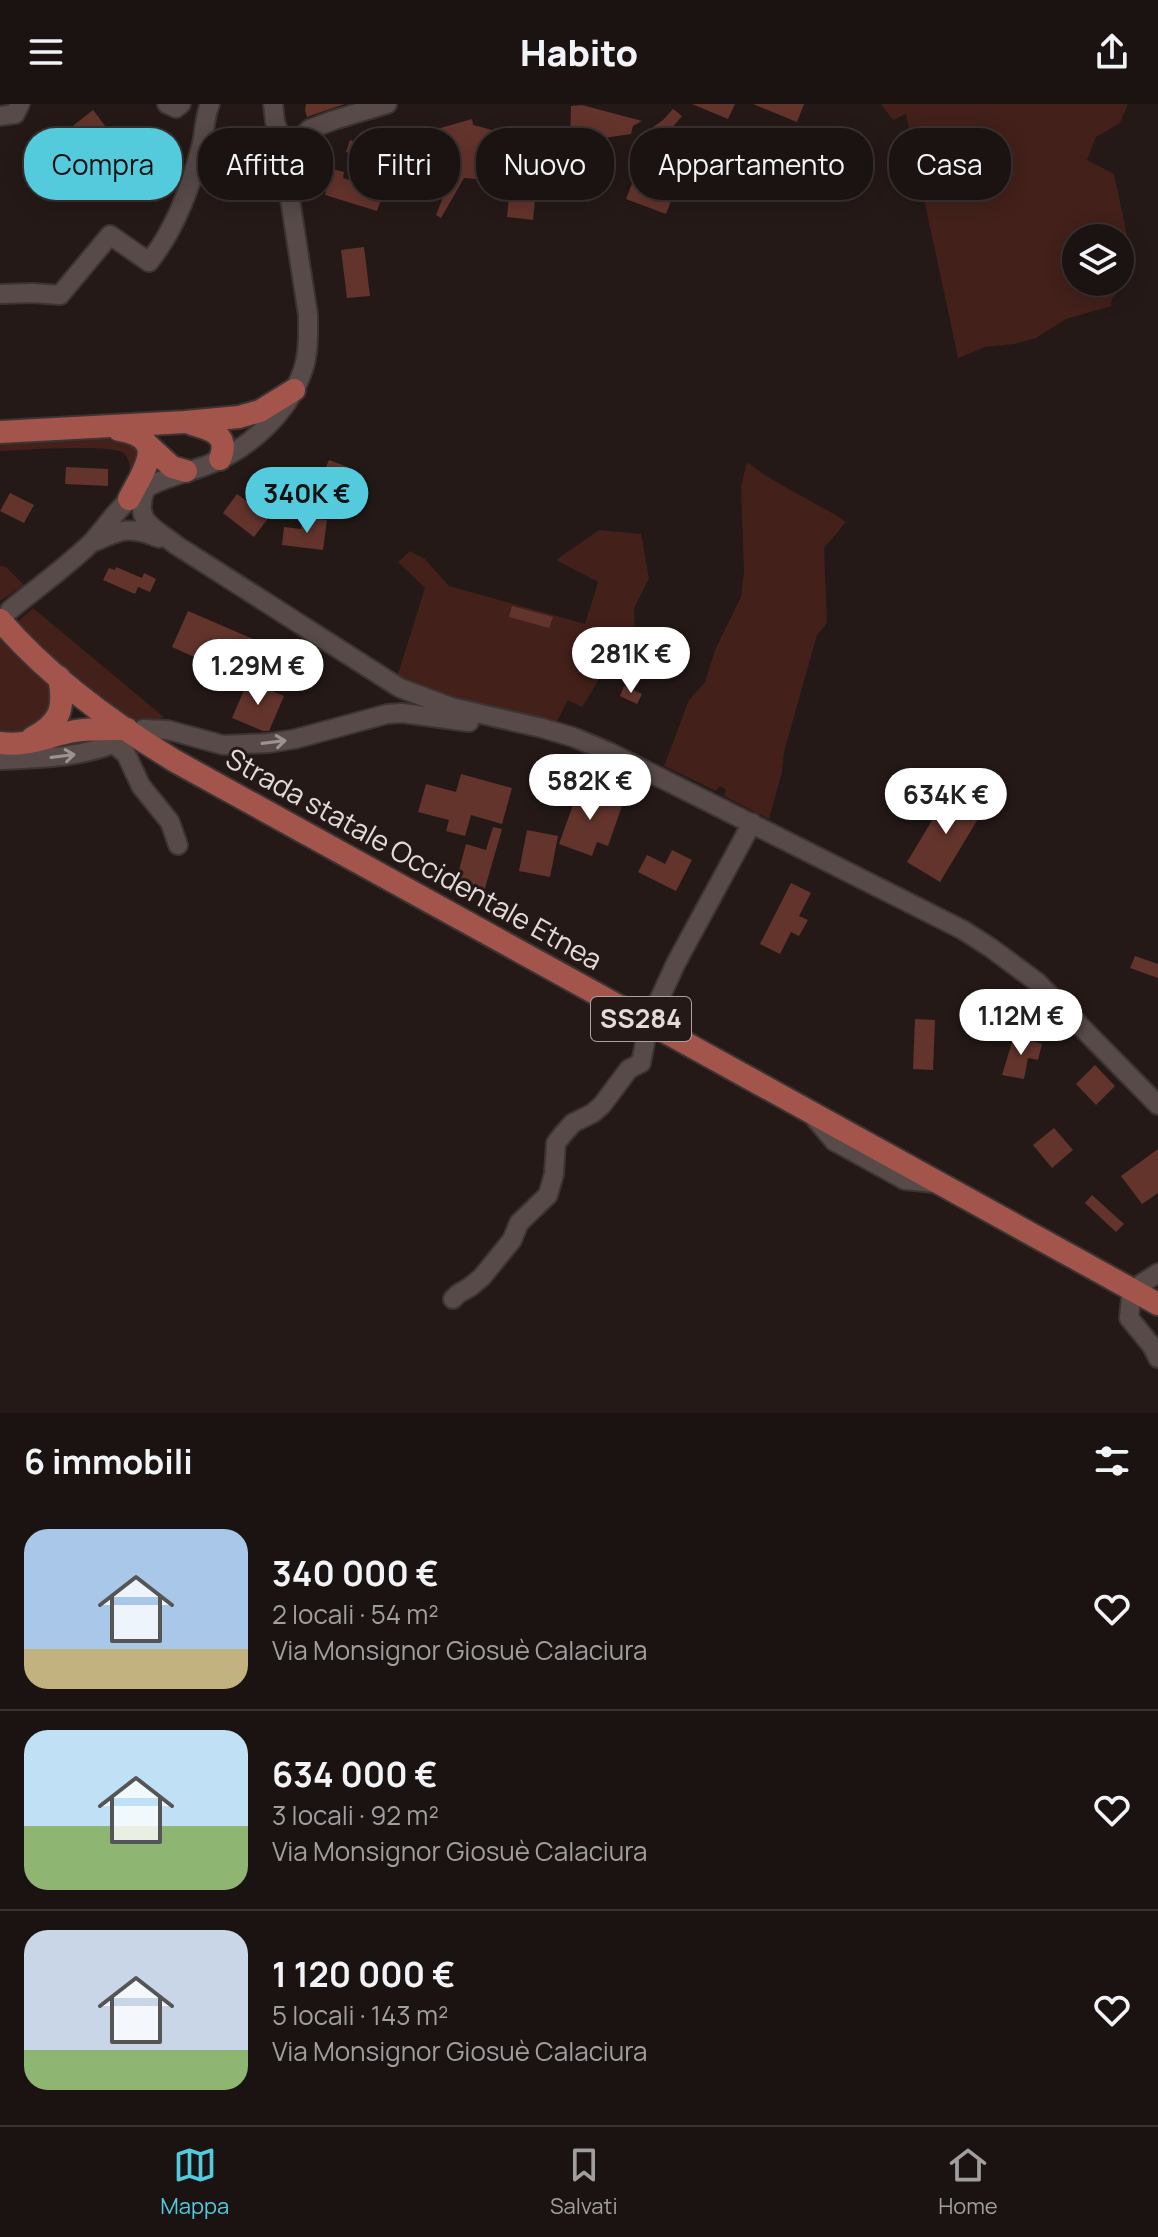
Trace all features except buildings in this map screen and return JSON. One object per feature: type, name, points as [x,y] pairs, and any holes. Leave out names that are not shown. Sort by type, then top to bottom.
[{"type":"main road","points":[[0,432],[230,419],[260,411],[294,390]]},
{"type":"main road","points":[[185,422],[220,436],[223,445],[220,459]]},
{"type":"main road","points":[[102,427],[133,432],[142,437],[162,460],[186,471]]},
{"type":"main road","points":[[131,499],[150,455],[148,445]]},
{"type":"main road","name":"Strada statale Occidentale Etnea","points":[[5,615],[59,677],[127,735],[1158,1304]]},
{"type":"main road","points":[[10,744],[42,733],[58,717],[63,696],[59,677]]},
{"type":"main road","points":[[10,744],[101,728],[127,735]]},
{"type":"street","points":[[0,116],[15,114],[20,104]]},
{"type":"street","points":[[167,104],[176,108],[181,104]]},
{"type":"street","points":[[0,294],[60,295],[110,235],[149,262],[164,244],[181,207],[201,147],[210,104]]},
{"type":"street","points":[[273,104],[277,128]]},
{"type":"street","points":[[313,128],[387,104]]},
{"type":"street","points":[[5,615],[89,544],[131,499],[159,480],[220,459],[247,443],[264,429],[294,390],[307,352],[308,315],[290,200]]},
{"type":"street","points":[[131,499],[140,504],[145,528]]},
{"type":"street","points":[[131,499],[128,525],[145,528],[176,545],[400,688],[428,700],[573,737],[645,769],[963,930],[1037,982],[1158,1105]]},
{"type":"street","points":[[89,544],[114,533],[145,528]]},
{"type":"street","points":[[0,760],[61,757],[127,735],[168,730],[231,745],[282,741],[387,714],[402,713],[481,723],[497,719]]},
{"type":"street","points":[[127,735],[126,754],[141,786],[170,822],[178,845]]},
{"type":"street","points":[[654,1011],[676,963],[752,823]]},
{"type":"street","points":[[453,1299],[482,1277],[512,1240],[519,1223],[545,1200],[554,1174],[556,1143],[573,1123],[602,1105],[629,1069],[641,1063],[647,1032]]},
{"type":"street","points":[[1158,1273],[1136,1291],[1129,1318],[1158,1358]]},
{"type":"shaded area","points":[[881,104],[1128,104],[1120,123],[1096,137],[1087,160],[1114,174],[1125,224],[1062,224],[1062,296],[1114,296],[1111,306],[1066,319],[1036,338],[985,347],[958,358],[924,200],[1011,200],[1011,128],[909,128],[906,114],[893,120]]},
{"type":"shaded area","points":[[131,437],[144,453],[131,481],[130,465],[122,452],[99,448],[0,451],[0,442]]},
{"type":"shaded area","points":[[747,462],[846,522],[824,548],[827,623],[817,635],[769,819],[724,796],[726,790],[720,786],[716,791],[664,766],[689,700],[705,682],[715,650],[741,597],[744,571],[741,487]]},
{"type":"shaded area","points":[[599,530],[641,534],[649,578],[634,608],[635,638],[608,665],[582,707],[568,700],[556,723],[456,701],[397,677],[425,588],[398,562],[410,551],[425,559],[449,586],[585,624],[598,582],[556,560]]},
{"type":"shaded area","points":[[0,566],[6,567],[24,585],[0,601]]},
{"type":"shaded area","points":[[33,608],[164,717],[139,726],[94,695],[16,623]]},
{"type":"shaded area","points":[[0,631],[53,681],[58,700],[35,727],[21,732],[0,732]]}]
